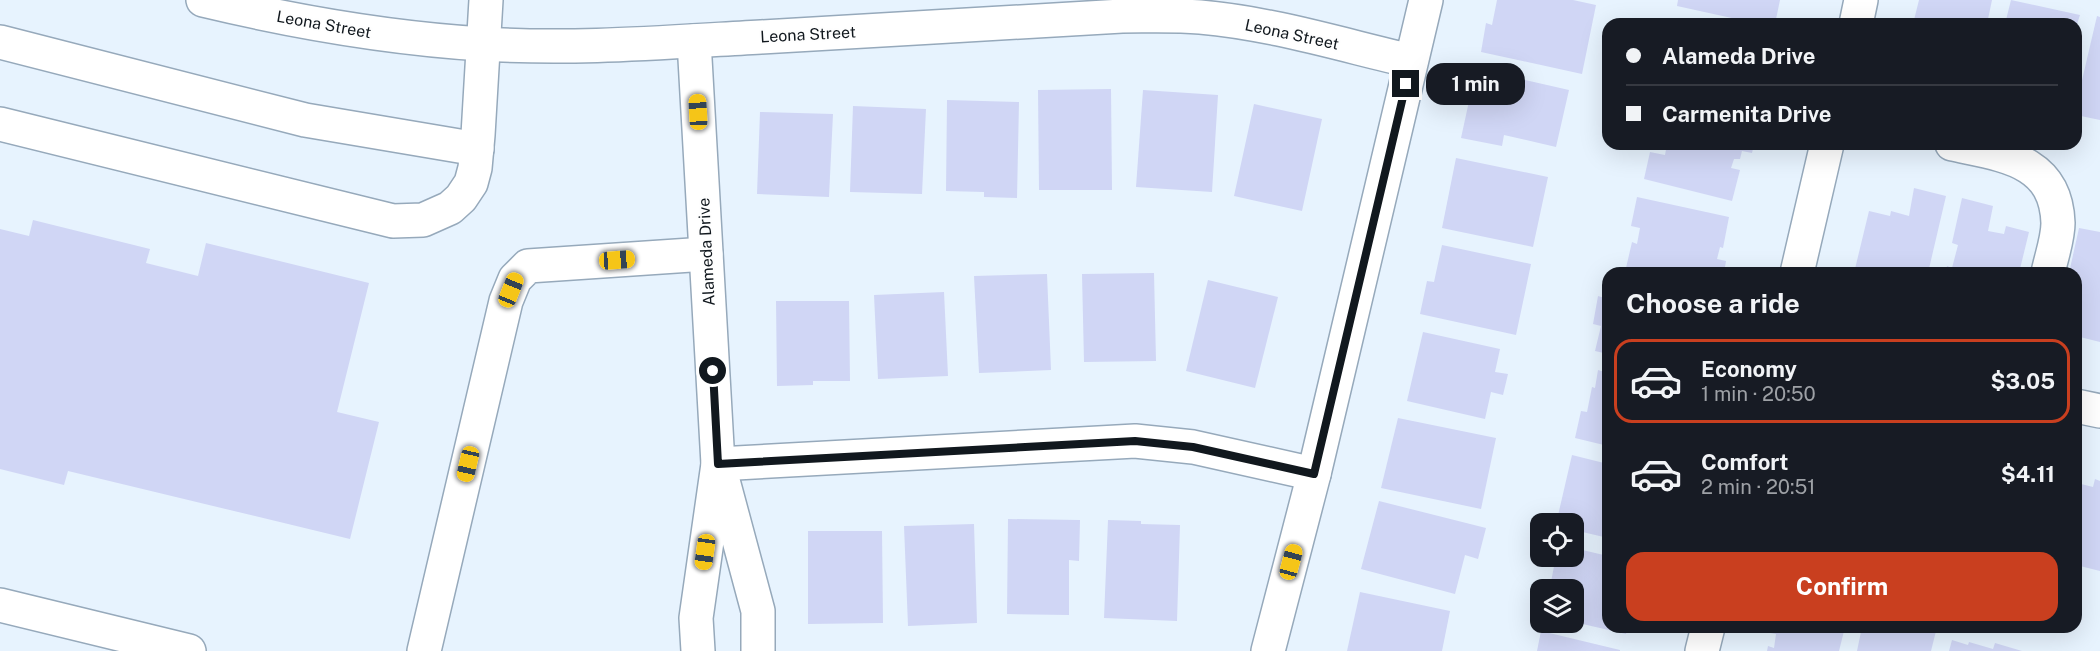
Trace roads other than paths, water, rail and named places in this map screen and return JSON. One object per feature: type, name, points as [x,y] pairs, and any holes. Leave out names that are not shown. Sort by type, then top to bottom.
[{"type":"street","name":"Leona Street","points":[[203,0],[358,32],[483,44],[585,46],[1162,15],[1240,22],[1411,61]]},
{"type":"street","points":[[0,124],[393,221],[423,220],[450,208],[461,198],[471,183],[477,149],[486,0]]},
{"type":"street","points":[[1268,651],[1314,474],[1426,0]]},
{"type":"street","points":[[1857,18],[1861,0]]},
{"type":"street","name":"Alameda Drive","points":[[694,41],[718,464],[696,618],[698,651]]},
{"type":"street","points":[[0,42],[305,120],[477,149]]},
{"type":"street","points":[[1798,267],[1826,150]]},
{"type":"street","points":[[1976,150],[2020,161],[2036,171],[2053,192],[2058,225],[2049,267]]},
{"type":"street","points":[[424,651],[506,301],[515,279],[528,266],[706,254]]},
{"type":"street","points":[[2082,407],[2100,411]]},
{"type":"street","points":[[718,464],[1135,441],[1193,447],[1314,474]]},
{"type":"street","name":"Alameda Drive","points":[[718,464],[758,611],[758,651]]},
{"type":"street","points":[[0,604],[189,651]]},
{"type":"street","points":[[1702,651],[1706,633]]}]
